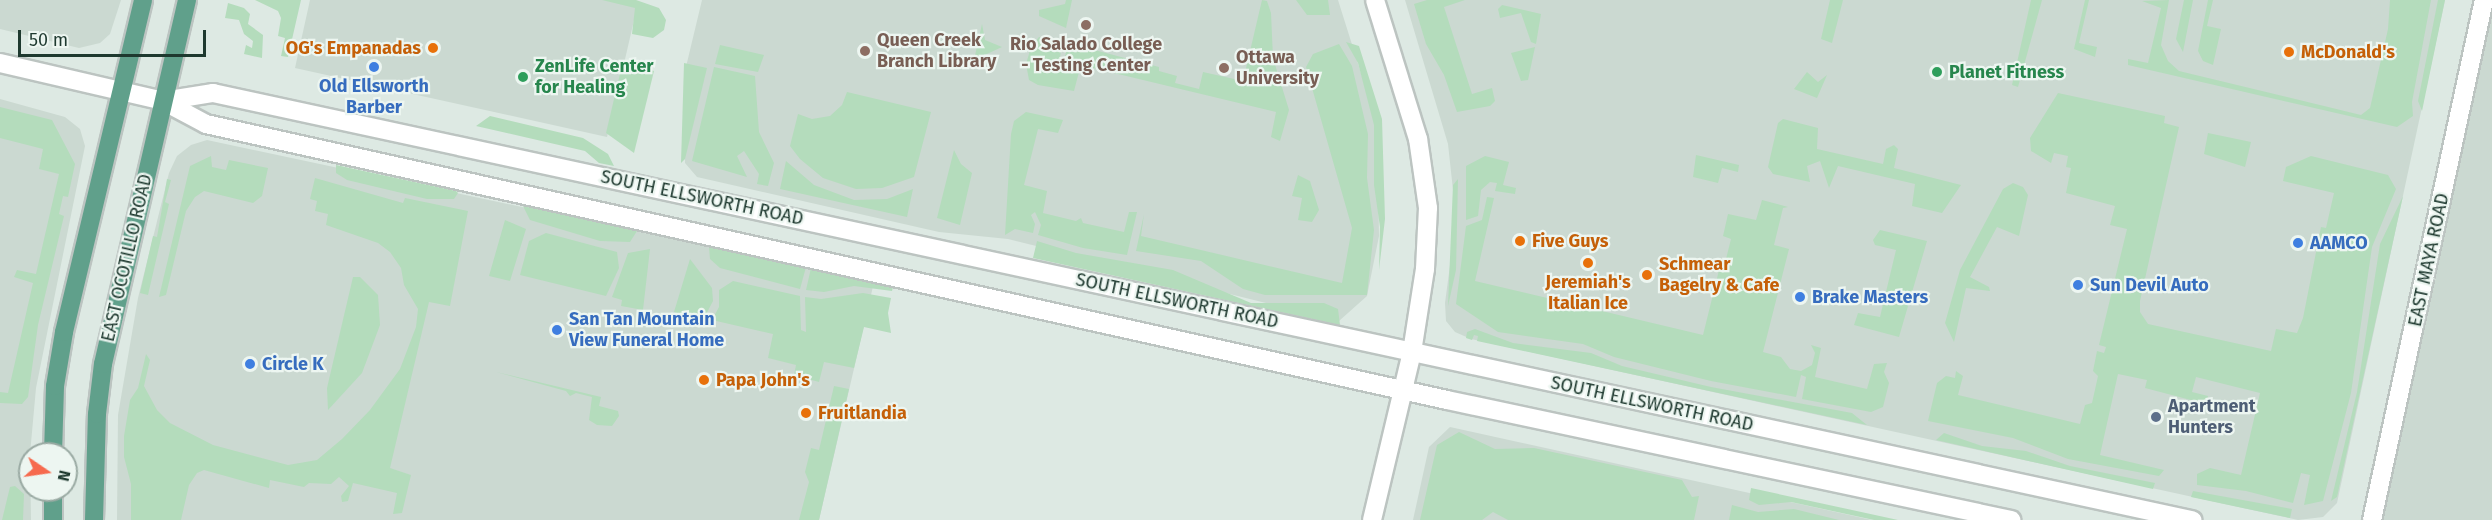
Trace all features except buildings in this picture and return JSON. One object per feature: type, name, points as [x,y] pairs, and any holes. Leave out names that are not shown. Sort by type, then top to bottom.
[{"type":"main road","points":[[53,442],[55,387],[61,348],[143,0]]},
{"type":"main road","name":"EAST OCOTILLO ROAD","points":[[94,520],[97,414],[104,364],[188,0]]},
{"type":"main road","points":[[52,520],[53,502]]},
{"type":"street","points":[[1372,520],[1401,389],[1412,352],[1425,268],[1428,188],[1418,138],[1375,0]]},
{"type":"street","name":"EAST MAYA ROAD","points":[[2372,520],[2484,0]]},
{"type":"street","name":"SOUTH ELLSWORTH ROAD","points":[[0,63],[163,101],[206,124],[1401,389],[2011,520]]},
{"type":"street","name":"SOUTH ELLSWORTH ROAD","points":[[163,101],[213,93],[2192,520]]},
{"type":"shaded area","points":[[0,0],[121,0],[110,34],[100,43],[79,48],[0,29]]},
{"type":"shaded area","points":[[310,0],[625,0],[638,3],[607,137],[295,68]]},
{"type":"shaded area","points":[[702,0],[1338,0],[1377,124],[1379,236],[1367,296],[1339,321],[1008,239],[939,232],[697,177],[685,163],[685,71]]},
{"type":"shaded area","points":[[1405,0],[2445,0],[2337,503],[2323,517],[2298,520],[1471,339],[1455,332],[1446,321],[1445,303],[1453,243],[1453,190],[1448,144]]},
{"type":"shaded area","points":[[2492,0],[2492,520],[2372,520]]},
{"type":"shaded area","points":[[0,99],[65,117],[80,129],[85,146],[36,388],[31,442],[18,442],[18,502],[31,502],[31,520],[0,520]]},
{"type":"shaded area","points":[[207,140],[874,282],[819,520],[117,520],[118,415],[138,298],[169,173],[177,156],[191,145]]},
{"type":"shaded area","points":[[1450,427],[1872,520],[1413,520],[1429,447]]},
{"type":"green space","points":[[255,0],[301,0],[288,57],[281,56],[285,38],[278,36],[281,18],[278,11]]},
{"type":"green space","points":[[602,0],[636,0],[659,8],[666,20],[664,30],[653,38],[632,34],[635,8]]},
{"type":"green space","points":[[1066,0],[1072,0],[1066,28],[1039,16],[1039,10],[1065,4]]},
{"type":"green space","points":[[1262,0],[1267,1],[1271,13],[1273,58],[1289,110],[1280,141],[1271,137],[1276,112],[1064,61],[1068,43],[1159,67],[1159,71],[1177,76],[1175,83],[1199,89],[1203,72],[1243,81]]},
{"type":"green space","points":[[1296,0],[1328,0],[1330,15],[1307,15]]},
{"type":"green space","points":[[1427,0],[1465,0],[1444,7],[1472,94],[1492,88],[1495,101],[1490,106],[1457,112],[1444,75],[1426,44],[1414,4]]},
{"type":"green space","points":[[1830,0],[1843,0],[1832,43],[1821,39]]},
{"type":"green space","points":[[2031,0],[2042,0],[2018,87],[2012,85]]},
{"type":"green space","points":[[2085,0],[2089,0],[2079,43],[2097,47],[2095,57],[2074,49]]},
{"type":"green space","points":[[2169,0],[2161,45],[2168,61],[2179,71],[2361,115],[2370,108],[2388,29],[2390,0],[2431,0],[2412,102],[2413,116],[2397,127],[2128,65],[2128,59],[2148,63],[2161,8],[2142,1]]},
{"type":"green space","points":[[2184,0],[2193,0],[2183,52],[2176,39]]},
{"type":"green space","points":[[2208,0],[2213,0],[2207,26],[2221,29],[2213,65],[2203,61],[2198,51]]},
{"type":"green space","points":[[2438,0],[2445,0],[2422,111],[2418,101]]},
{"type":"green space","points":[[228,3],[244,8],[250,14],[248,24],[263,35],[262,58],[244,54],[246,45],[252,48],[253,41],[244,34],[239,20],[225,18]]},
{"type":"green space","points":[[1502,5],[1541,14],[1536,44],[1531,42],[1521,13],[1500,18],[1498,9]]},
{"type":"green space","points":[[982,24],[985,40],[1002,47],[974,60]]},
{"type":"green space","points":[[1039,37],[1062,43],[1059,65],[1079,72],[1074,91],[1038,85],[1029,80],[1026,64],[1031,47]]},
{"type":"green space","points":[[1346,42],[1359,46],[1382,119],[1385,219],[1379,270],[1380,227],[1374,185],[1374,125],[1358,63]]},
{"type":"green space","points":[[1339,44],[1352,66],[1368,134],[1367,178],[1374,230],[1367,295],[1265,295],[1243,289],[1201,261],[1136,251],[1144,214],[1141,236],[1342,283],[1352,228],[1306,67],[1313,54]]},
{"type":"green space","points":[[720,45],[764,55],[758,72],[715,64]]},
{"type":"green space","points":[[1535,47],[1528,80],[1521,81],[1511,53]]},
{"type":"green space","points":[[623,61],[654,71],[634,153],[606,133]]},
{"type":"green space","points":[[684,63],[707,68],[685,159],[681,163]]},
{"type":"green space","points":[[714,67],[755,76],[759,132],[774,163],[768,186],[757,184],[759,174],[744,151],[737,156],[747,177],[692,161]]},
{"type":"green space","points":[[1807,72],[1818,82],[1827,75],[1817,98],[1794,89]]},
{"type":"green space","points":[[847,92],[931,112],[914,177],[882,188],[856,189],[823,178],[800,159],[790,146],[798,114],[812,119],[830,116],[842,105]]},
{"type":"green space","points":[[2058,93],[2165,116],[2164,123],[2179,127],[2140,301],[2140,312],[2148,324],[2271,351],[2276,329],[2297,333],[2303,318],[2321,227],[2326,228],[2334,193],[2283,181],[2286,167],[2311,156],[2388,175],[2396,189],[2372,247],[2351,393],[2323,501],[2304,505],[2310,475],[2301,473],[2293,503],[2246,491],[2197,485],[2197,474],[2210,468],[2241,475],[2260,393],[2196,377],[2192,392],[2208,396],[2206,404],[2145,388],[2147,380],[2118,374],[2100,455],[2164,470],[2159,476],[2068,459],[2013,438],[1928,421],[1937,383],[1946,376],[1955,378],[1956,371],[1963,376],[1958,395],[2080,424],[2085,405],[2092,403],[2098,376],[2093,371],[2097,351],[2104,353],[2106,347],[2099,345],[2127,229],[2110,225],[2115,206],[2066,193],[2071,168],[2066,167],[2068,156],[2054,153],[2051,163],[2031,151],[2030,138]]},
{"type":"green space","points":[[0,107],[52,120],[75,164],[68,197],[63,196],[59,214],[64,216],[38,325],[28,397],[22,404],[0,403],[0,392],[8,393],[33,283],[14,277],[17,270],[36,274],[59,174],[39,169],[43,149],[0,138]]},
{"type":"green space","points":[[1026,112],[1063,120],[1058,133],[1038,129],[1024,185],[1047,191],[1043,213],[1076,221],[1081,218],[1083,223],[1124,232],[1129,212],[1137,212],[1127,255],[1083,248],[1038,235],[1041,225],[1035,212],[1031,215],[1035,224],[1033,233],[1015,229],[1005,235],[1011,134],[1014,121]]},
{"type":"green space","points":[[490,116],[583,138],[608,154],[614,166],[599,163],[585,151],[476,126]]},
{"type":"green space","points":[[1783,119],[1818,128],[1817,149],[1883,164],[1886,149],[1894,145],[1898,149],[1894,168],[1961,185],[1942,213],[1912,206],[1915,184],[1838,166],[1829,188],[1820,161],[1807,166],[1810,182],[1773,174],[1768,167],[1778,123]]},
{"type":"green space","points":[[2208,133],[2251,142],[2245,167],[2204,154]]},
{"type":"green space","points":[[954,150],[961,164],[972,173],[960,225],[937,218]]},
{"type":"green space","points":[[1696,155],[1739,165],[1738,172],[1722,168],[1718,183],[1693,177]]},
{"type":"green space","points":[[211,156],[212,167],[226,170],[229,160],[268,168],[262,196],[253,203],[204,191],[195,197],[186,211],[166,295],[159,297],[190,166]]},
{"type":"green space","points":[[1485,156],[1509,162],[1503,185],[1516,188],[1515,194],[1495,191],[1497,183],[1490,182],[1481,190],[1478,216],[1466,220],[1466,166]]},
{"type":"green space","points":[[786,161],[814,185],[854,200],[887,199],[913,189],[907,217],[780,189]]},
{"type":"green space","points":[[336,165],[458,193],[454,199],[427,199],[347,180],[336,173]]},
{"type":"green space","points":[[1298,175],[1310,181],[1319,210],[1312,222],[1298,220],[1302,198],[1292,196]]},
{"type":"green space","points":[[315,178],[403,203],[405,198],[468,211],[450,306],[429,302],[390,468],[411,475],[402,513],[393,514],[397,493],[353,483],[348,501],[342,502],[341,496],[349,486],[339,477],[331,484],[309,483],[304,487],[270,480],[269,488],[204,470],[197,473],[189,485],[181,520],[131,520],[131,484],[124,457],[124,436],[130,400],[138,388],[146,354],[150,360],[144,386],[157,410],[170,423],[213,445],[288,465],[317,460],[342,439],[370,410],[400,369],[416,327],[418,309],[404,285],[401,268],[390,252],[378,243],[326,225],[328,214],[315,211],[317,201],[310,199]]},
{"type":"green space","points":[[167,179],[171,180],[165,202],[169,204],[148,295],[140,293],[153,236],[157,237]]},
{"type":"green space","points":[[1458,179],[1456,270],[1448,306],[1453,185]]},
{"type":"green space","points":[[2013,183],[2023,187],[2028,195],[2019,236],[1997,227],[1970,277],[1989,287],[1990,291],[1966,288],[1954,342],[1945,323],[1960,270],[2003,189]]},
{"type":"green space","points":[[2403,196],[2337,497],[2331,501],[2357,392],[2380,244]]},
{"type":"green space","points":[[1487,197],[1494,198],[1475,281],[1703,335],[1722,258],[1726,259],[1731,239],[1723,236],[1728,214],[1756,220],[1762,200],[1788,207],[1783,208],[1774,245],[1789,249],[1763,352],[1781,357],[1790,369],[1801,371],[1812,365],[1815,353],[1811,345],[1821,348],[1815,377],[1867,389],[1874,364],[1887,363],[1884,372],[1889,383],[1883,407],[1871,412],[1802,399],[1806,377],[1801,375],[1796,397],[1711,381],[1614,357],[1583,344],[1498,332],[1456,304],[1466,226],[1482,220]]},
{"type":"green space","points":[[523,206],[637,231],[630,242],[600,241],[530,220]]},
{"type":"green space","points":[[505,220],[526,229],[510,281],[489,276]]},
{"type":"green space","points":[[1880,230],[1927,241],[1899,337],[1854,325],[1858,313],[1880,317],[1896,250],[1875,245],[1873,240]]},
{"type":"green space","points":[[546,233],[617,252],[619,268],[606,296],[520,275],[529,241]]},
{"type":"green space","points":[[1037,241],[1076,253],[1173,270],[1251,303],[1324,303],[1338,309],[1340,325],[1033,258]]},
{"type":"green space","points":[[709,247],[806,267],[800,289],[720,268],[710,259]]},
{"type":"green space","points":[[650,249],[643,310],[621,306],[622,300],[612,297],[628,253]]},
{"type":"green space","points":[[690,259],[712,288],[713,301],[701,324],[674,312]]},
{"type":"green space","points":[[811,268],[893,287],[892,291],[854,286],[824,292],[806,290]]},
{"type":"green space","points":[[353,277],[360,277],[378,295],[380,325],[362,373],[328,410],[327,388]]},
{"type":"green space","points":[[733,281],[800,296],[801,330],[806,332],[805,297],[821,299],[863,293],[891,298],[888,313],[891,333],[864,327],[854,368],[824,362],[819,382],[794,375],[796,365],[768,358],[773,334],[712,320],[719,307],[719,290]]},
{"type":"green space","points":[[1475,329],[1513,343],[1591,353],[1622,366],[1711,387],[1852,413],[1867,425],[1477,341],[1478,336],[1474,335],[1472,340],[1466,338],[1467,332]]},
{"type":"green space","points":[[496,372],[601,397],[599,406],[618,411],[619,416],[612,426],[597,425],[589,420],[592,397],[576,393],[570,396],[566,391]]},
{"type":"green space","points":[[834,386],[849,389],[819,520],[799,520],[809,482],[805,472],[811,448],[819,450]]},
{"type":"green space","points":[[1459,432],[1495,449],[1534,448],[1682,480],[1692,497],[1699,496],[1694,520],[1508,520],[1493,512],[1482,520],[1420,520],[1437,445]]},
{"type":"green space","points":[[1944,433],[1982,446],[2026,451],[2070,466],[2155,483],[2153,489],[1936,440]]},
{"type":"green space","points":[[15,486],[18,489],[18,502],[24,502],[23,520],[2,520],[10,487]]},
{"type":"green space","points":[[1751,488],[1898,520],[1874,520],[1791,502],[1759,505],[1749,500]]},
{"type":"green space","points":[[2193,491],[2292,509],[2290,518],[2191,497]]},
{"type":"green space","points":[[1732,505],[1758,512],[1794,509],[1839,520],[1729,520]]},
{"type":"place","name":"Rio Salado College - Testing Center","points":[[1086,25]]},
{"type":"place","name":"OG's Empanadas","points":[[433,48]]},
{"type":"place","name":"Queen Creek Branch Library","points":[[865,51]]},
{"type":"place","name":"McDonald's","points":[[2289,52]]},
{"type":"place","name":"Old Ellsworth Barber","points":[[374,67]]},
{"type":"place","name":"Ottawa University","points":[[1224,68]]},
{"type":"place","name":"Planet Fitness","points":[[1937,72]]},
{"type":"place","name":"ZenLife Center for Healing","points":[[523,77]]},
{"type":"place","name":"Five Guys","points":[[1520,241]]},
{"type":"place","name":"AAMCO","points":[[2298,243]]},
{"type":"place","name":"Jeremiah's Italian Ice","points":[[1588,263]]},
{"type":"place","name":"Schmear Bagelry & Cafe","points":[[1647,275]]},
{"type":"place","name":"Sun Devil Auto","points":[[2078,285]]},
{"type":"place","name":"Brake Masters","points":[[1800,297]]},
{"type":"place","name":"San Tan Mountain View Funeral Home","points":[[557,330]]},
{"type":"place","name":"Circle K","points":[[250,364]]},
{"type":"place","name":"Papa John's","points":[[704,380]]},
{"type":"place","name":"Fruitlandia","points":[[806,413]]},
{"type":"place","name":"Apartment Hunters","points":[[2156,417]]}]
